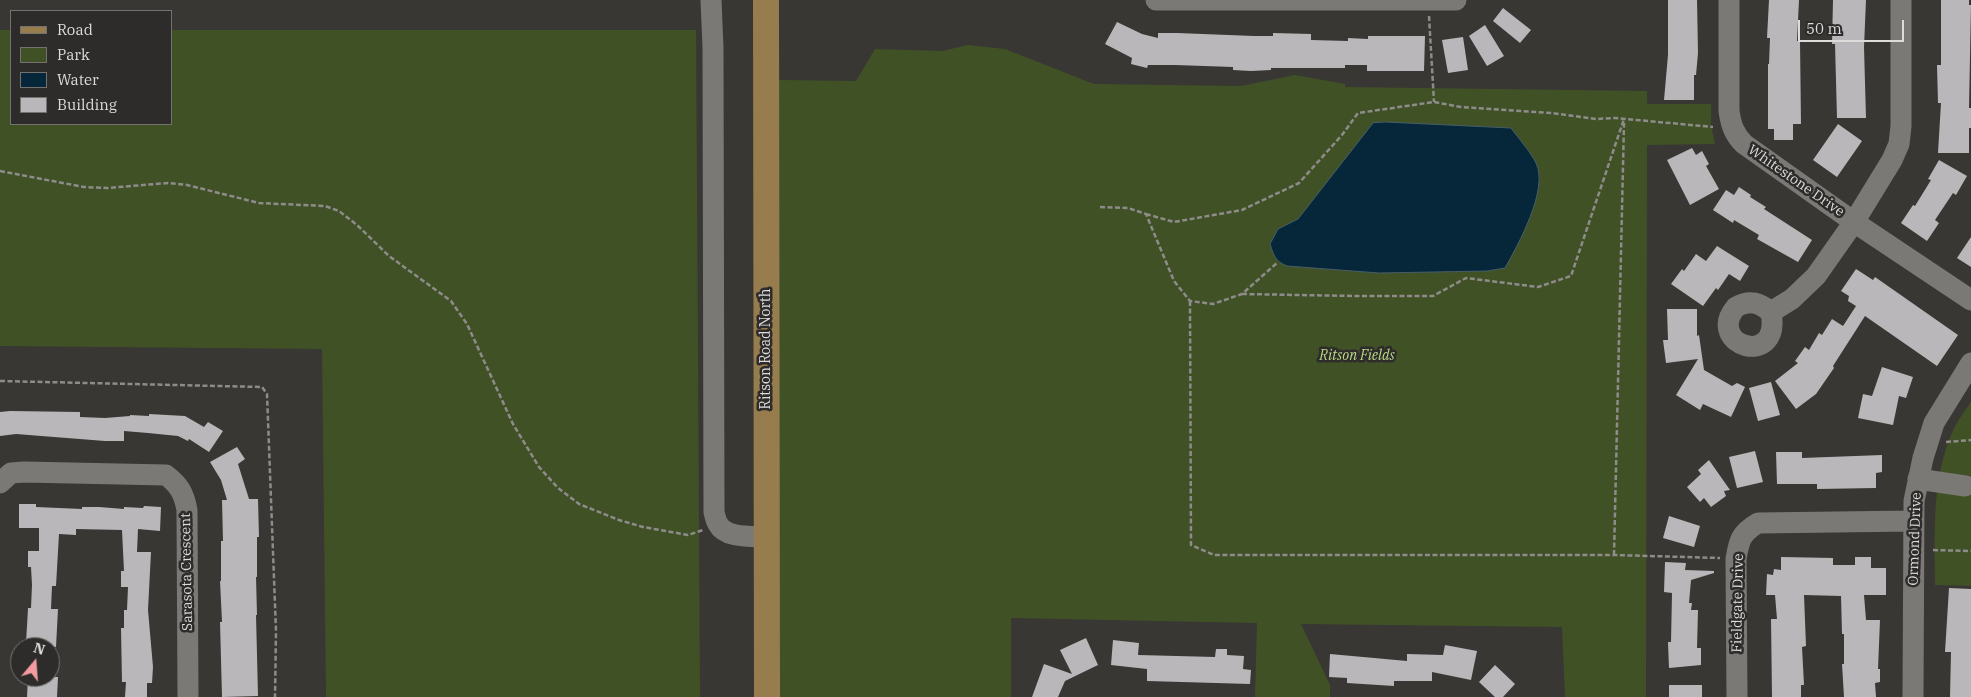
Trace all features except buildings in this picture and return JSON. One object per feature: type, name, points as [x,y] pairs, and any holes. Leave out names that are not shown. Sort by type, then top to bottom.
[{"type":"main road","name":"Ritson Road North","points":[[766,0],[767,697]]},
{"type":"street","points":[[711,0],[713,57],[714,512],[718,525],[726,532],[740,536],[767,537]]},
{"type":"street","points":[[1156,0],[1456,0]]},
{"type":"street","name":"Whitestone Drive","points":[[1729,0],[1729,111],[1736,136],[1744,144],[1854,222],[1971,300]]},
{"type":"street","points":[[1771,312],[1792,299],[1816,276],[1854,222],[1892,160],[1899,144],[1901,126],[1901,0]]},
{"type":"street","name":"Ormond Drive","points":[[1913,697],[1913,521],[1918,479],[1928,438],[1934,423],[1971,364]]},
{"type":"street","name":"Sarasota Crescent","points":[[0,483],[11,472],[24,472],[166,475],[177,484],[184,495],[187,510],[188,697]]},
{"type":"street","points":[[1918,479],[1965,486]]},
{"type":"street","name":"Fieldgate Drive","points":[[1737,697],[1736,559],[1739,544],[1746,529],[1758,523],[1913,521]]},
{"type":"path","points":[[1428,1],[1434,102]]},
{"type":"path","points":[[1100,207],[1128,208],[1174,222],[1242,210],[1299,183],[1342,135],[1358,113],[1434,102],[1596,119],[1624,119],[1713,127]]},
{"type":"path","points":[[1190,301],[1213,304],[1242,294],[1433,296],[1466,278],[1538,287],[1571,276],[1624,119]]},
{"type":"path","points":[[1614,555],[1624,119]]},
{"type":"path","points":[[0,171],[52,182],[92,187],[107,188],[168,183],[187,185],[260,203],[325,206],[338,211],[357,225],[389,256],[451,301],[467,324],[513,424],[539,467],[558,488],[579,504],[619,520],[643,527],[688,535],[718,525]]},
{"type":"path","points":[[1146,214],[1174,281],[1190,301],[1191,545],[1214,555],[1614,555],[1736,559]]},
{"type":"path","points":[[1242,294],[1278,262]]},
{"type":"path","points":[[0,381],[262,387],[267,394],[276,631],[275,697]]},
{"type":"path","points":[[1946,442],[1971,440]]},
{"type":"path","points":[[1933,550],[1971,551]]},
{"type":"green space","points":[[0,30],[10,30],[10,125],[172,125],[172,30],[696,30],[700,697],[326,697],[322,349],[0,346]]},
{"type":"green space","name":"Ritson Fields","points":[[968,45],[1005,49],[1094,84],[1241,86],[1295,75],[1345,84],[1345,87],[1647,91],[1647,104],[1711,104],[1711,125],[1715,144],[1647,145],[1646,697],[1565,697],[1562,627],[1301,624],[1330,685],[1330,697],[1255,697],[1257,623],[1011,618],[1011,697],[767,697],[778,80],[856,81],[875,49],[942,51]]},
{"type":"green space","points":[[1971,402],[1971,586],[1935,585],[1936,505],[1941,466],[1954,428]]},
{"type":"water","points":[[1373,123],[1511,128],[1536,163],[1539,174],[1535,202],[1530,217],[1505,268],[1487,271],[1379,273],[1287,266],[1277,260],[1270,244],[1278,229],[1298,219]]}]
